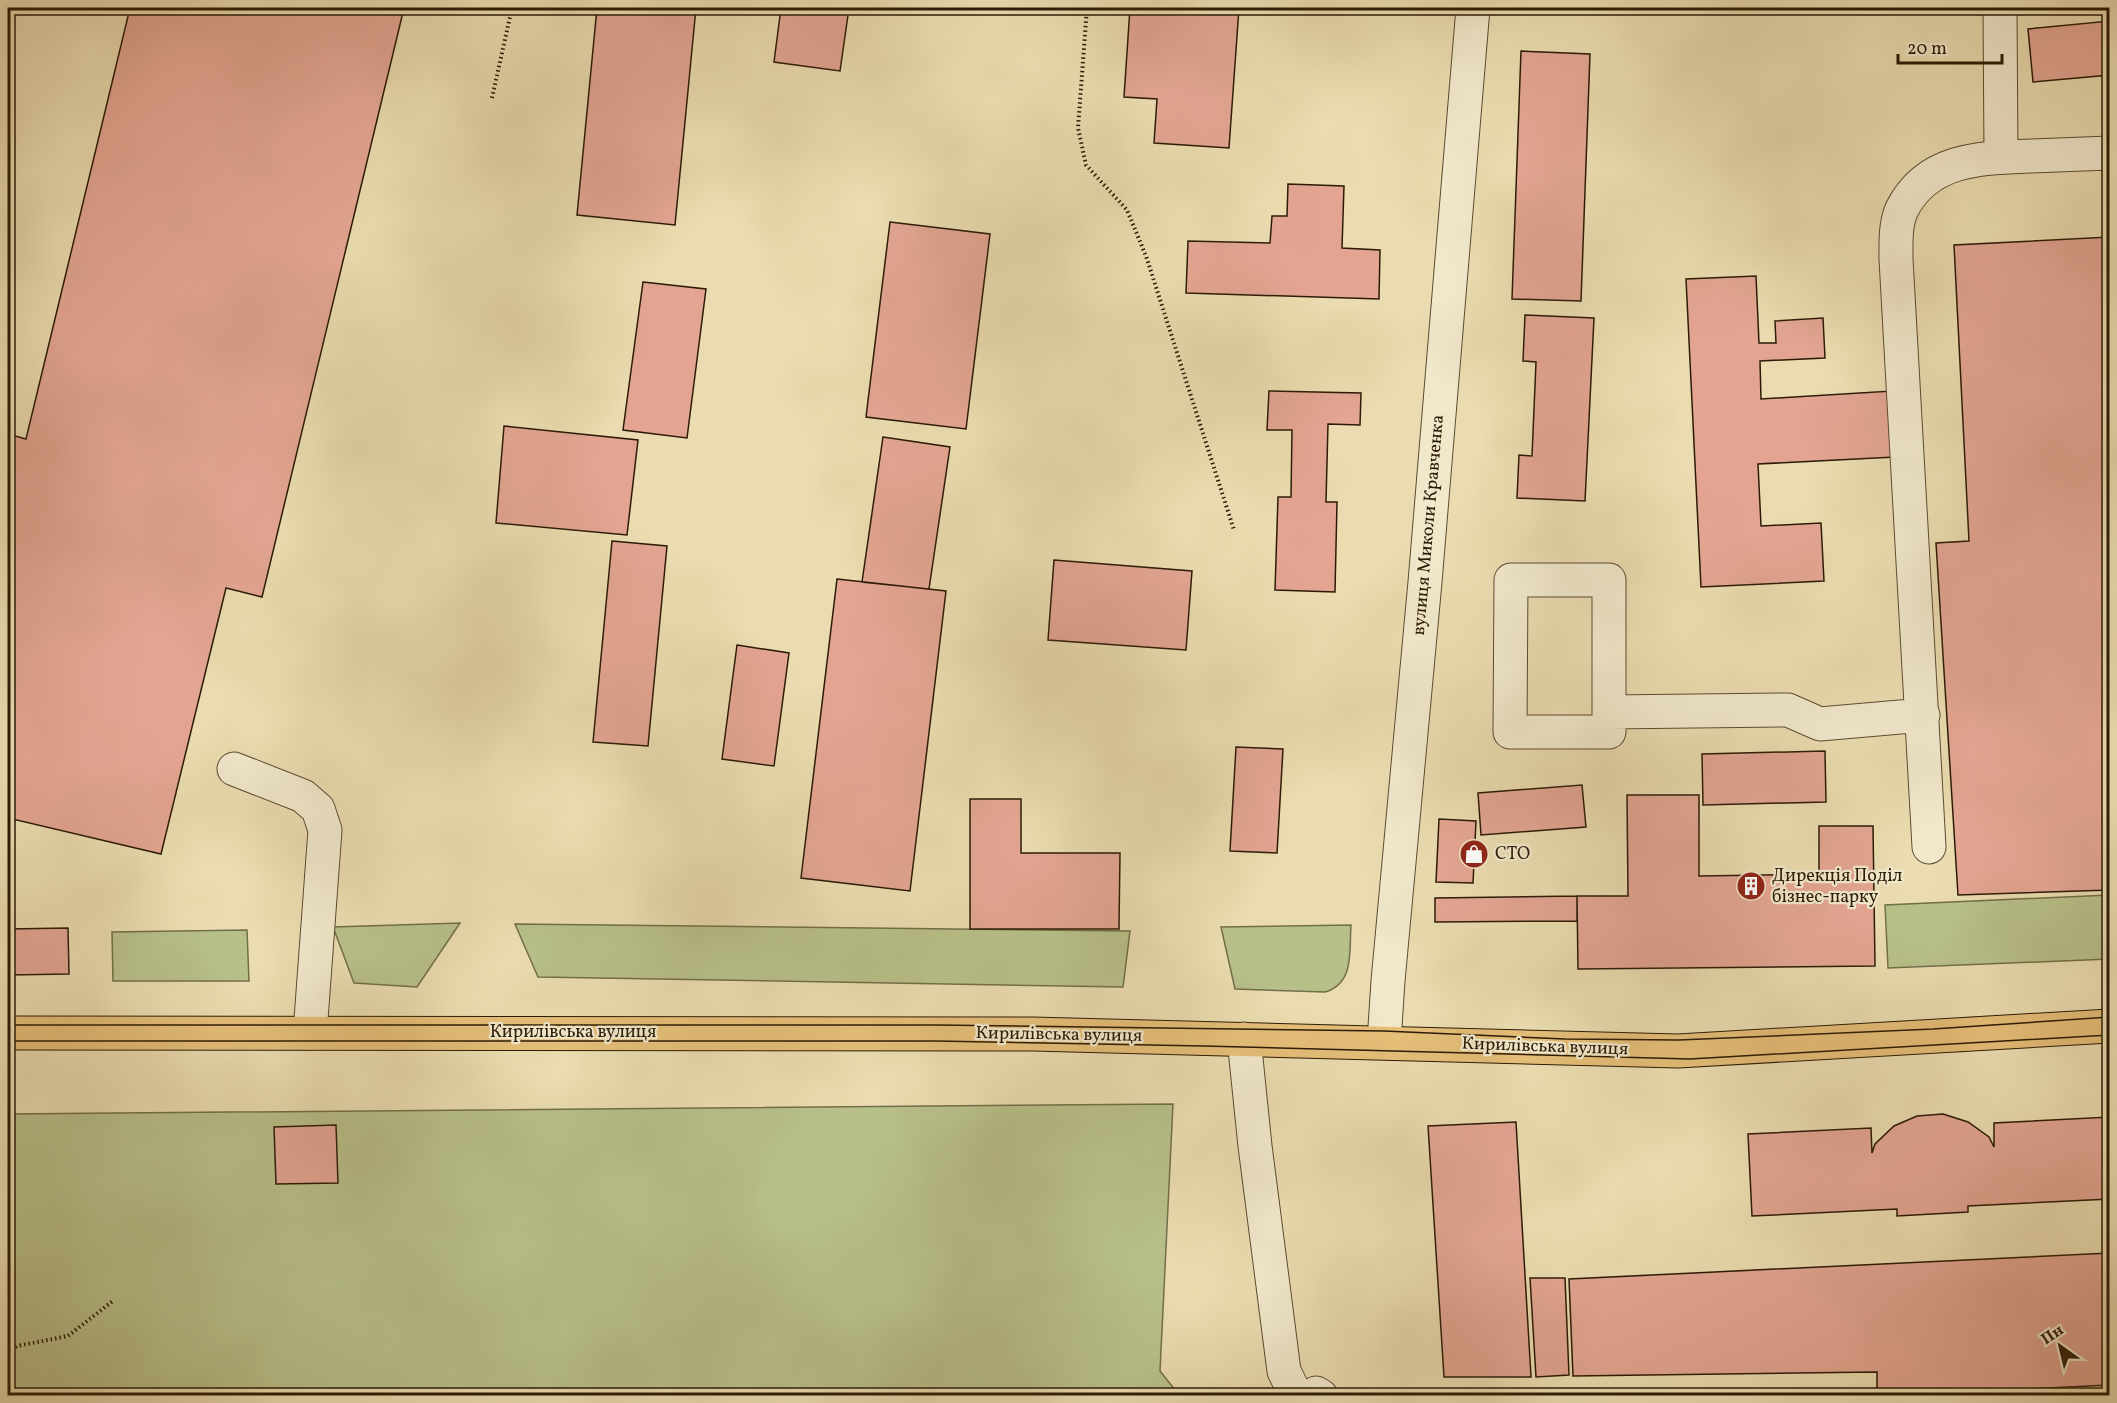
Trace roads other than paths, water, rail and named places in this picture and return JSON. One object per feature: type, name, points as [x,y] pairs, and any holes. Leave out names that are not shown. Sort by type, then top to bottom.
[{"type":"main road","name":"Кирилівська вулиця","points":[[8,1033],[874,1033],[1384,1042],[1678,1051],[2109,1026]]},
{"type":"street","name":"вулиця Миколи Кравченка","points":[[1384,1042],[1473,8]]},
{"type":"street","points":[[2000,8],[2001,157]]},
{"type":"street","points":[[1929,847],[1896,260],[1897,230],[1902,210],[1926,179],[1941,170],[1965,161],[2001,157],[2109,153]]},
{"type":"street","points":[[1511,580],[1609,580],[1609,712],[1609,732],[1510,732],[1511,580]]},
{"type":"street","points":[[1609,712],[1788,710],[1820,724],[1923,715]]},
{"type":"street","points":[[234,769],[303,796],[318,809],[326,830],[310,1033]]},
{"type":"street","points":[[1244,1039],[1255,1146],[1284,1371],[1311,1394]]},
{"type":"tram line","points":[[8,1025],[936,1025],[1384,1031],[1565,1039],[1679,1040],[1933,1029],[2110,1017]]},
{"type":"tram line","points":[[8,1041],[935,1041],[1690,1059],[2110,1035]]},
{"type":"place","name":"СТО","points":[[1474,854]]},
{"type":"place","name":"Дирекція Поділ бізнес-парку","points":[[1751,886]]}]
